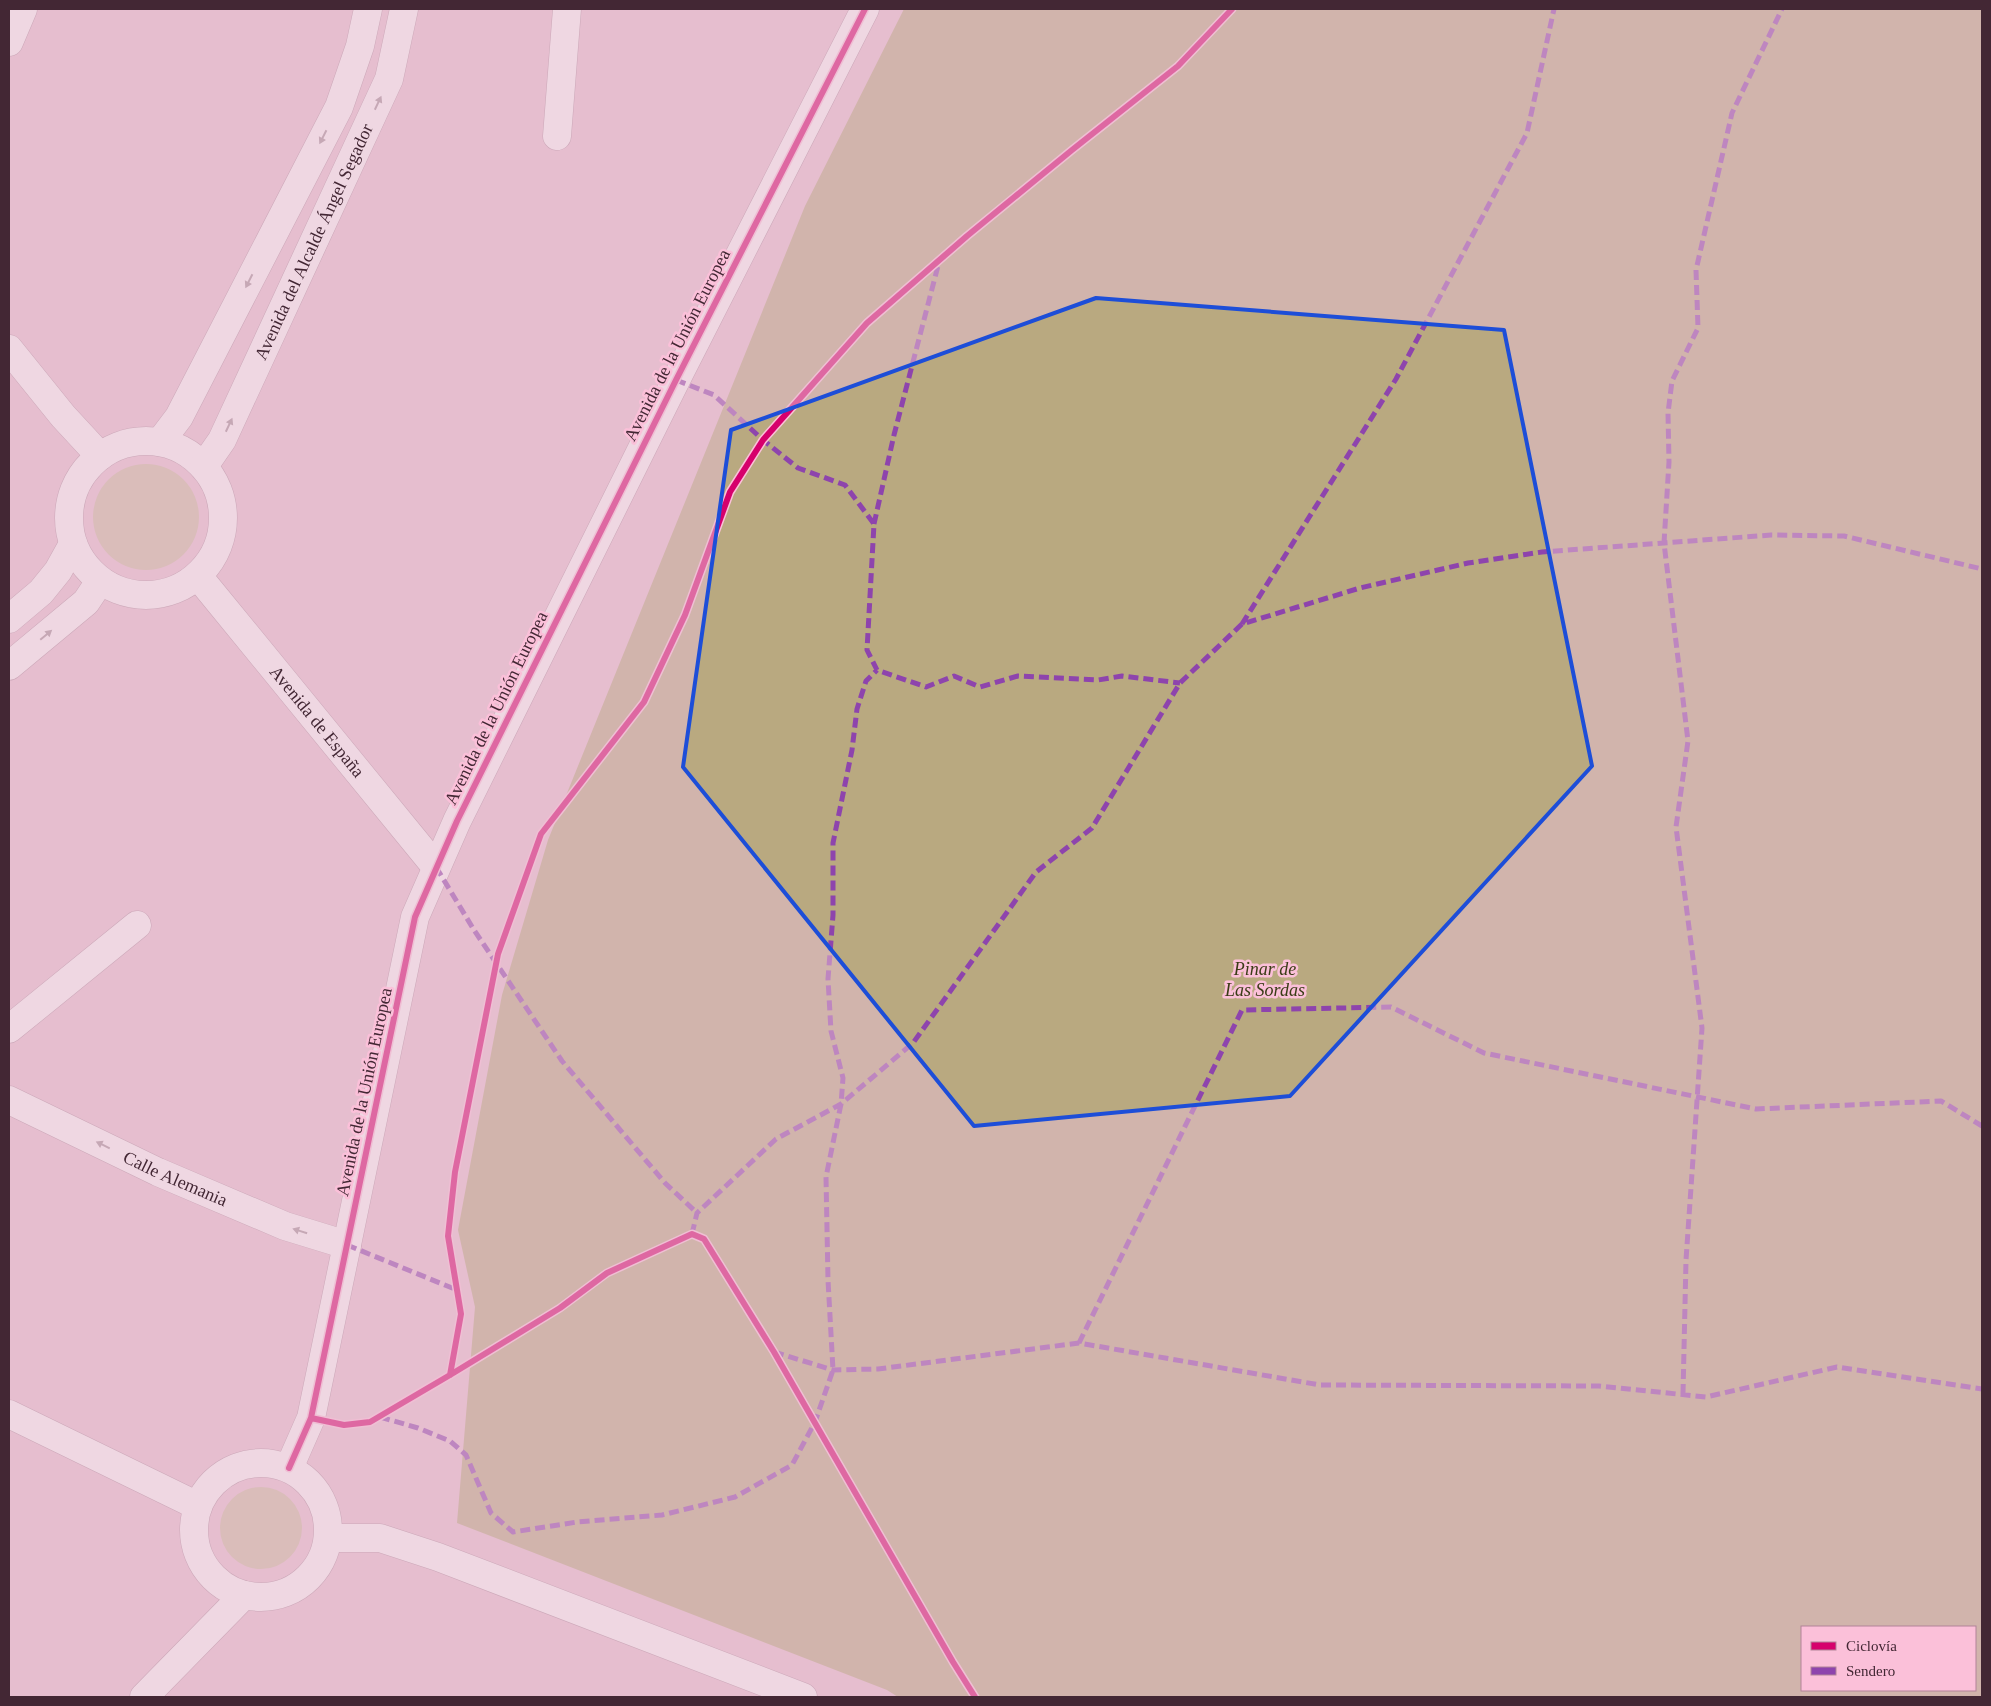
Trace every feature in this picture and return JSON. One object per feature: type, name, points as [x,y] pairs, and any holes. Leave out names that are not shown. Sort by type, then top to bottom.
[{"type":"street","points":[[9,42],[23,9]]},
{"type":"street","name":"Avenida del Alcalde Ángel Segador","points":[[160,442],[179,417],[339,107],[360,46],[368,9]]},
{"type":"street","name":"Avenida del Alcalde Ángel Segador","points":[[204,466],[222,440],[389,79],[404,9]]},
{"type":"street","points":[[557,136],[567,9]]},
{"type":"street","name":"Avenida de la Unión Europea","points":[[289,1468],[311,1418],[416,917],[457,821],[663,406],[865,9]]},
{"type":"street","points":[[9,349],[67,421],[100,456]]},
{"type":"street","points":[[138,441],[160,442],[184,450],[204,466],[217,486],[224,510],[223,534],[214,557],[198,576],[176,590],[150,595],[124,592],[100,581],[84,565],[73,544],[69,520],[72,496],[82,474],[100,456],[118,446],[138,441]]},
{"type":"street","points":[[9,619],[41,592],[58,571],[73,544]]},
{"type":"street","name":"Avenida de España","points":[[198,576],[436,868]]},
{"type":"street","points":[[9,666],[86,602],[100,581]]},
{"type":"street","points":[[9,1029],[137,925]]},
{"type":"street","name":"Calle Alemania","points":[[9,1100],[158,1172],[285,1226],[347,1245]]},
{"type":"street","points":[[9,1414],[198,1506]]},
{"type":"street","points":[[268,1463],[289,1468],[307,1480],[320,1496],[328,1517],[329,1538],[324,1557],[314,1573],[299,1586],[282,1594],[263,1598],[244,1595],[226,1588],[212,1576],[201,1560],[195,1543],[194,1524],[198,1506],[209,1487],[226,1472],[246,1464],[268,1463]]},
{"type":"street","points":[[329,1538],[380,1538],[438,1558],[803,1697]]},
{"type":"street","points":[[144,1697],[244,1595]]},
{"type":"highlighted area","points":[[1096,298],[1504,330],[1592,766],[1290,1096],[974,1126],[683,767],[731,430]]},
{"type":"shaded area","points":[[146,464],[166,468],[184,479],[195,497],[199,517],[195,537],[184,555],[166,566],[146,570],[126,566],[108,555],[97,537],[93,517],[97,497],[108,479],[126,468]]},
{"type":"shaded area","points":[[261,1487],[277,1491],[290,1499],[298,1512],[302,1528],[298,1544],[290,1557],[277,1565],[261,1569],[245,1565],[232,1557],[224,1544],[220,1528],[224,1512],[232,1499],[245,1491]]},
{"type":"green space","name":"Pinar de Las Sordas","points":[[904,9],[1982,9],[1982,1697],[898,1697],[887,1690],[457,1523],[475,1307],[458,1230],[502,995],[548,840],[805,206]]},
{"type":"marked path","points":[[1242,624],[1396,379],[1527,133],[1554,9]]},
{"type":"marked path","points":[[1683,1394],[1686,1260],[1702,1028],[1676,827],[1688,741],[1664,543],[1669,462],[1668,413],[1672,381],[1698,328],[1696,270],[1732,113],[1782,9]]},
{"type":"marked path","points":[[874,524],[894,435],[939,262]]},
{"type":"marked path","points":[[676,380],[714,395],[763,440],[798,468],[845,485],[874,524],[867,650],[877,670],[926,687],[954,676],[980,687],[1018,676],[1098,680],[1122,676],[1180,683]]},
{"type":"marked path","points":[[692,1234],[697,1213],[776,1139],[841,1104],[913,1043],[1036,872],[1092,828],[1180,683],[1242,624],[1360,588],[1468,563],[1542,552],[1771,535],[1844,536],[1982,569]]},
{"type":"marked path","points":[[380,1417],[418,1428],[450,1441],[466,1455],[491,1513],[513,1532],[577,1522],[662,1515],[735,1497],[792,1465],[815,1422],[833,1370],[828,1280],[826,1177],[841,1104],[843,1078],[831,1031],[828,979],[833,915],[833,843],[852,750],[857,709],[866,681],[877,670]]},
{"type":"marked path","points":[[436,867],[474,930],[562,1061],[665,1183],[697,1213]]},
{"type":"marked path","points":[[1079,1343],[1242,1010],[1391,1007],[1484,1053],[1756,1109],[1941,1101],[1982,1126]]},
{"type":"marked path","points":[[347,1245],[457,1290]]},
{"type":"marked path","points":[[774,1352],[833,1370],[878,1369],[1079,1343],[1320,1385],[1599,1386],[1706,1397],[1837,1367],[1982,1389]]},
{"type":"cycle path","points":[[289,1468],[311,1418],[415,917],[457,821],[676,380],[865,9]]},
{"type":"cycle path","points":[[450,1375],[461,1314],[448,1236],[455,1172],[498,954],[541,834],[644,702],[685,615],[730,492],[763,440],[867,323],[967,236],[1178,66],[1232,9]]},
{"type":"cycle path","points":[[311,1418],[344,1425],[370,1422],[560,1308],[607,1273],[692,1234],[704,1239],[774,1352],[975,1697]]}]
